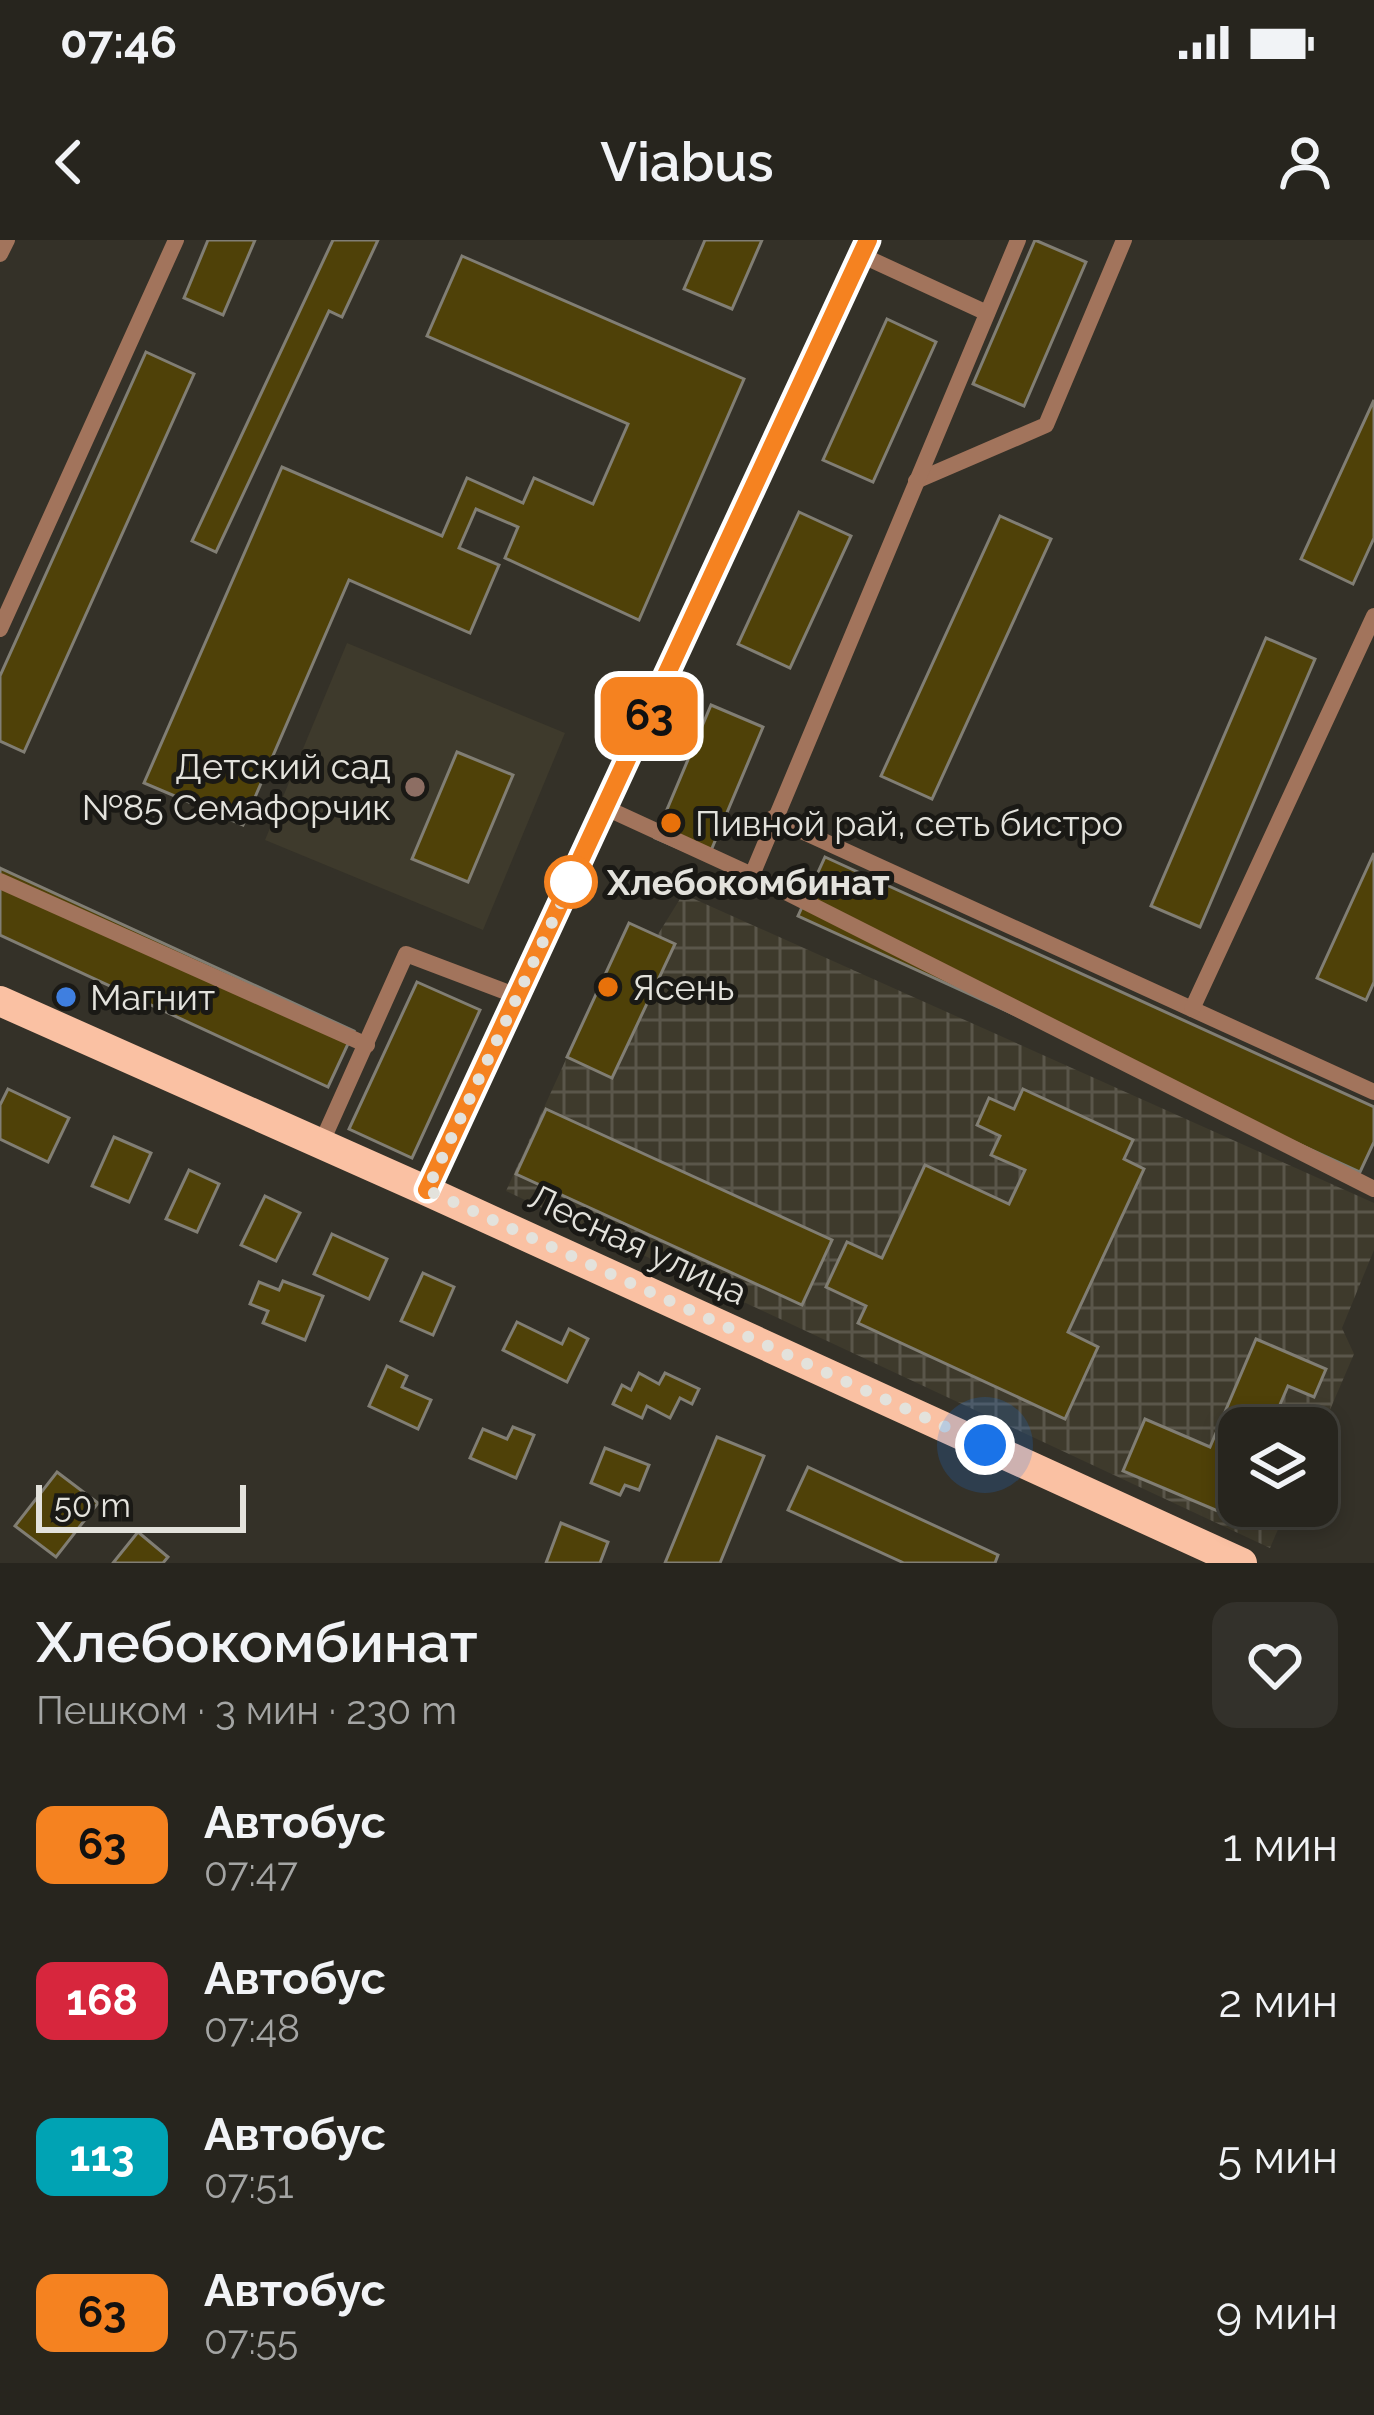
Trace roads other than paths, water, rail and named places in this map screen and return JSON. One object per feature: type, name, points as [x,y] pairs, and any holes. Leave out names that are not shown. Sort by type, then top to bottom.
[{"type":"main road","name":"Лесная улица","points":[[0,1000],[1242,1563]]},
{"type":"street","points":[[427,1190],[864,248]]},
{"type":"lane","points":[[0,254],[7,240]]},
{"type":"lane","points":[[0,628],[176,240]]},
{"type":"lane","points":[[752,875],[1018,240]]},
{"type":"lane","points":[[916,481],[1046,425],[1124,240]]},
{"type":"lane","points":[[864,248],[987,313]]},
{"type":"lane","points":[[1192,1009],[1374,616]]},
{"type":"lane","points":[[607,808],[752,875],[1374,1189]]},
{"type":"lane","points":[[773,818],[1374,1092]]},
{"type":"lane","points":[[0,881],[367,1045]]},
{"type":"lane","points":[[320,1146],[406,954],[517,996]]},
{"type":"place","name":"Детский сад №85 Семафорчик","points":[[415,787]]},
{"type":"place","name":"Пивной рай, сеть бистро","points":[[671,823]]},
{"type":"place","name":"Хлебокомбинат","points":[[571,882]]},
{"type":"place","name":"Ясень","points":[[608,987]]},
{"type":"place","name":"Магнит","points":[[66,997]]}]
